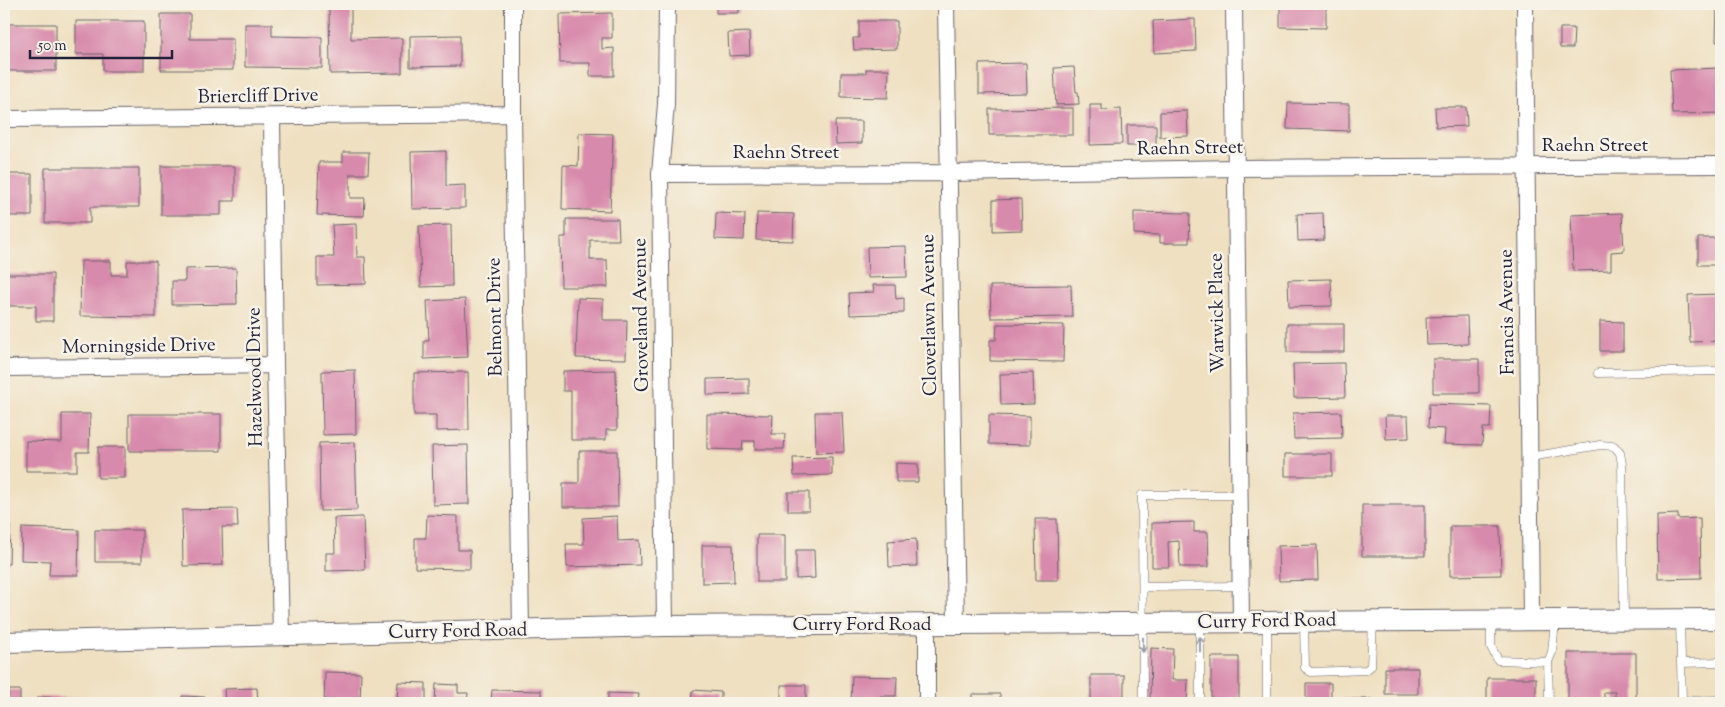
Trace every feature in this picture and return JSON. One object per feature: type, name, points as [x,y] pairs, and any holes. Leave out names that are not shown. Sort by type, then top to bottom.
[{"type":"street","name":"Belmont Drive","points":[[513,4],[512,114],[521,630]]},
{"type":"street","name":"Groveland Avenue","points":[[665,626],[660,174],[666,104],[668,4]]},
{"type":"street","name":"Cloverlawn Avenue","points":[[946,4],[956,625]]},
{"type":"street","name":"Warwick Place","points":[[1234,4],[1241,621]]},
{"type":"street","name":"Francis Avenue","points":[[1526,4],[1531,620]]},
{"type":"street","name":"Briercliff Drive","points":[[4,119],[512,114]]},
{"type":"street","name":"Hazelwood Drive","points":[[272,117],[281,636]]},
{"type":"street","name":"Raehn Street","points":[[660,174],[1721,165]]},
{"type":"street","name":"Morningside Drive","points":[[4,368],[275,365]]},
{"type":"street","name":"Curry Ford Road","points":[[4,642],[665,626],[1721,619]]},
{"type":"street","points":[[927,625],[927,703]]},
{"type":"lane","points":[[1598,373],[1721,371]]},
{"type":"lane","points":[[1530,457],[1600,445],[1614,446],[1620,453],[1622,464],[1624,619]]},
{"type":"lane","points":[[1143,703],[1142,495],[1240,495]]},
{"type":"lane","points":[[1143,587],[1241,586]]},
{"type":"lane","points":[[1680,619],[1682,701],[1721,700]]},
{"type":"lane","points":[[1491,620],[1491,647],[1498,660],[1548,662]]},
{"type":"lane","points":[[1549,703],[1548,662],[1552,652],[1555,620]]},
{"type":"lane","points":[[1304,621],[1305,668],[1311,672],[1366,670],[1371,666],[1373,621]]},
{"type":"lane","points":[[1200,622],[1200,703]]},
{"type":"lane","points":[[1267,622],[1267,703]]},
{"type":"lane","points":[[1682,663],[1721,662]]},
{"type":"building","points":[[571,4],[616,4],[616,6],[571,6]]},
{"type":"building","points":[[716,4],[739,4],[739,13],[716,13]]},
{"type":"building","points":[[1280,4],[1326,4],[1326,28],[1280,27]]},
{"type":"building","points":[[1717,4],[1721,4],[1721,42],[1716,42]]},
{"type":"building","points":[[329,5],[351,5],[351,39],[402,38],[402,73],[330,74]]},
{"type":"building","points":[[612,13],[612,38],[602,38],[602,49],[614,48],[614,76],[590,76],[590,63],[560,63],[559,14]]},
{"type":"building","points":[[161,14],[190,14],[190,39],[233,39],[233,70],[161,70]]},
{"type":"building","points":[[1195,19],[1196,51],[1154,53],[1153,21]]},
{"type":"building","points":[[76,21],[144,21],[144,71],[103,71],[103,54],[76,54]]},
{"type":"building","points":[[859,21],[897,21],[897,49],[854,50],[853,38],[859,38]]},
{"type":"building","points":[[5,24],[56,24],[56,71],[4,71]]},
{"type":"building","points":[[245,24],[272,24],[272,36],[322,37],[322,68],[245,67]]},
{"type":"building","points":[[1560,28],[1574,28],[1573,48],[1560,48]]},
{"type":"building","points":[[749,32],[750,55],[729,56],[728,33]]},
{"type":"building","points":[[460,35],[460,66],[410,67],[410,36]]},
{"type":"building","points":[[1026,63],[1027,93],[979,94],[979,64]]},
{"type":"building","points":[[1074,67],[1079,104],[1056,105],[1054,68]]},
{"type":"building","points":[[1720,68],[1721,113],[1672,114],[1670,70]]},
{"type":"building","points":[[866,69],[889,69],[888,98],[841,97],[841,73],[866,73]]},
{"type":"building","points":[[1288,103],[1349,104],[1349,131],[1287,129]]},
{"type":"building","points":[[1090,105],[1102,105],[1102,110],[1121,109],[1122,144],[1090,145]]},
{"type":"building","points":[[1435,107],[1466,107],[1467,126],[1436,127]]},
{"type":"building","points":[[1073,108],[1073,135],[989,135],[989,109]]},
{"type":"building","points":[[1187,111],[1188,136],[1160,137],[1160,112]]},
{"type":"building","points":[[835,121],[862,121],[862,143],[836,144]]},
{"type":"building","points":[[1127,125],[1156,125],[1156,146],[1127,146]]},
{"type":"building","points":[[579,133],[613,134],[610,211],[562,209],[563,165],[578,166]]},
{"type":"building","points":[[446,151],[446,186],[465,185],[465,208],[412,209],[411,152]]},
{"type":"building","points":[[343,152],[369,152],[368,174],[350,174],[350,198],[365,198],[364,216],[317,215],[319,162],[343,162]]},
{"type":"building","points":[[161,166],[235,166],[235,201],[221,201],[221,215],[161,215]]},
{"type":"building","points":[[45,168],[139,168],[139,207],[90,207],[90,223],[45,223]]},
{"type":"building","points":[[4,174],[32,174],[32,216],[4,216]]},
{"type":"building","points":[[1021,199],[1022,230],[993,231],[993,200]]},
{"type":"building","points":[[1134,212],[1190,213],[1189,243],[1160,243],[1160,235],[1134,234]]},
{"type":"building","points":[[716,213],[745,214],[744,240],[715,239]]},
{"type":"building","points":[[757,213],[794,214],[793,241],[756,240]]},
{"type":"building","points":[[1323,213],[1324,240],[1298,241],[1297,214]]},
{"type":"building","points":[[1622,213],[1624,251],[1611,252],[1611,270],[1573,271],[1571,215]]},
{"type":"building","points":[[566,219],[618,219],[619,240],[590,240],[590,260],[607,260],[608,287],[561,287],[560,237],[566,237]]},
{"type":"building","points":[[356,224],[357,257],[365,257],[366,284],[317,285],[317,257],[334,257],[332,225]]},
{"type":"building","points":[[451,225],[452,286],[421,287],[419,226]]},
{"type":"building","points":[[1698,238],[1721,238],[1721,265],[1698,265]]},
{"type":"building","points":[[906,246],[907,277],[868,278],[867,247]]},
{"type":"building","points":[[81,261],[111,261],[111,275],[127,275],[127,261],[156,261],[156,317],[80,316]]},
{"type":"building","points":[[236,268],[237,304],[172,305],[172,281],[185,281],[185,269]]},
{"type":"building","points":[[4,274],[53,274],[53,321],[36,321],[36,306],[4,306]]},
{"type":"building","points":[[1331,279],[1332,306],[1289,307],[1288,280]]},
{"type":"building","points":[[873,285],[895,285],[896,299],[904,298],[904,313],[850,315],[849,293],[874,292]]},
{"type":"building","points":[[1071,285],[1072,317],[991,318],[990,286]]},
{"type":"building","points":[[1721,294],[1721,341],[1690,342],[1688,295]]},
{"type":"building","points":[[578,298],[603,299],[603,320],[627,320],[626,359],[576,358]]},
{"type":"building","points":[[465,299],[468,357],[424,359],[424,341],[429,341],[427,301]]},
{"type":"building","points":[[1467,316],[1468,344],[1427,345],[1426,317]]},
{"type":"building","points":[[1600,321],[1623,322],[1623,351],[1600,351]]},
{"type":"building","points":[[997,324],[1064,325],[1063,362],[990,361],[990,340],[996,340]]},
{"type":"building","points":[[1287,324],[1344,324],[1344,352],[1287,352]]},
{"type":"building","points":[[1433,359],[1479,359],[1479,393],[1433,393]]},
{"type":"building","points":[[1344,363],[1345,397],[1294,398],[1293,364]]},
{"type":"building","points":[[355,370],[356,434],[323,435],[322,371]]},
{"type":"building","points":[[616,370],[617,430],[606,430],[606,440],[571,440],[571,391],[563,391],[563,371]]},
{"type":"building","points":[[468,372],[469,430],[436,431],[436,415],[414,415],[414,373]]},
{"type":"building","points":[[1033,373],[1034,404],[1001,405],[1000,374]]},
{"type":"building","points":[[749,378],[749,394],[707,395],[707,379]]},
{"type":"building","points":[[1429,404],[1491,406],[1490,428],[1483,428],[1482,445],[1444,444],[1445,429],[1428,428]]},
{"type":"building","points":[[815,412],[842,412],[844,452],[816,453]]},
{"type":"building","points":[[1341,412],[1342,438],[1294,439],[1293,413]]},
{"type":"building","points":[[62,414],[90,414],[89,452],[77,452],[77,471],[26,471],[26,441],[62,442]]},
{"type":"building","points":[[129,414],[221,414],[221,451],[129,451]]},
{"type":"building","points":[[707,414],[773,415],[772,434],[785,434],[784,449],[755,449],[755,441],[743,441],[742,450],[707,449]]},
{"type":"building","points":[[989,415],[1030,416],[1030,445],[989,444]]},
{"type":"building","points":[[1385,416],[1408,416],[1409,438],[1386,439]]},
{"type":"building","points":[[355,442],[357,510],[320,511],[319,443]]},
{"type":"building","points":[[468,445],[469,504],[433,505],[432,446]]},
{"type":"building","points":[[98,447],[125,447],[125,478],[98,478]]},
{"type":"building","points":[[579,451],[617,451],[618,507],[563,507],[563,483],[579,483]]},
{"type":"building","points":[[1285,454],[1332,454],[1332,476],[1285,476]]},
{"type":"building","points":[[832,457],[832,475],[794,476],[793,458]]},
{"type":"building","points":[[896,463],[918,464],[918,482],[896,482]]},
{"type":"building","points":[[788,492],[809,492],[809,511],[788,511]]},
{"type":"building","points":[[1362,505],[1425,505],[1425,556],[1362,556]]},
{"type":"building","points":[[237,509],[238,527],[222,527],[223,565],[183,566],[182,510]]},
{"type":"building","points":[[1678,514],[1678,519],[1700,518],[1701,578],[1658,579],[1657,515]]},
{"type":"building","points":[[427,515],[458,516],[458,550],[470,550],[470,569],[415,568],[415,538],[426,538]]},
{"type":"building","points":[[617,516],[618,541],[639,540],[640,565],[567,567],[566,544],[584,544],[583,518]]},
{"type":"building","points":[[363,517],[365,570],[326,571],[326,553],[335,553],[334,518]]},
{"type":"building","points":[[1035,519],[1057,519],[1058,580],[1036,580]]},
{"type":"building","points":[[1194,522],[1194,532],[1208,532],[1209,567],[1180,567],[1179,541],[1168,542],[1169,567],[1152,567],[1152,523]]},
{"type":"building","points":[[4,526],[10,526],[9,564],[4,564]]},
{"type":"building","points":[[1450,526],[1500,526],[1501,575],[1450,576]]},
{"type":"building","points":[[22,528],[79,530],[78,575],[49,575],[50,561],[21,560]]},
{"type":"building","points":[[95,530],[142,530],[142,562],[95,562]]},
{"type":"building","points":[[757,535],[785,535],[785,582],[757,582]]},
{"type":"building","points":[[916,539],[917,566],[889,567],[888,541]]},
{"type":"building","points":[[702,545],[733,545],[734,582],[702,583]]},
{"type":"building","points":[[1317,545],[1318,580],[1279,581],[1278,546]]},
{"type":"building","points":[[796,550],[814,550],[815,578],[796,579]]},
{"type":"building","points":[[1151,648],[1173,649],[1172,680],[1188,680],[1187,703],[1150,703]]},
{"type":"building","points":[[1568,653],[1636,653],[1636,703],[1615,703],[1615,692],[1604,692],[1604,703],[1568,703]]},
{"type":"building","points":[[1211,657],[1239,657],[1239,703],[1211,703]]},
{"type":"building","points":[[1385,668],[1418,668],[1418,694],[1385,694]]},
{"type":"building","points":[[325,672],[361,673],[360,703],[324,703]]},
{"type":"building","points":[[1091,675],[1124,675],[1124,702],[1091,702]]},
{"type":"building","points":[[852,676],[897,677],[896,696],[880,696],[880,703],[851,703]]},
{"type":"building","points":[[1487,678],[1536,678],[1536,703],[1487,703]]},
{"type":"building","points":[[398,682],[426,683],[426,703],[397,703]]},
{"type":"building","points":[[1306,683],[1331,683],[1331,699],[1372,699],[1372,703],[1306,703]]},
{"type":"building","points":[[436,684],[458,685],[458,693],[468,693],[467,703],[435,703]]},
{"type":"building","points":[[781,685],[806,685],[806,703],[781,703]]},
{"type":"building","points":[[257,688],[258,703],[225,703],[224,689]]},
{"type":"building","points":[[9,690],[20,690],[20,703],[4,703],[4,697],[9,697]]},
{"type":"building","points":[[492,690],[541,691],[541,703],[491,703]]},
{"type":"building","points":[[693,690],[721,692],[721,703],[692,703]]},
{"type":"building","points":[[608,693],[639,694],[638,703],[608,703]]},
{"type":"building","points":[[972,694],[1000,694],[1000,703],[972,703]]},
{"type":"building","points":[[182,696],[206,697],[206,703],[181,703]]},
{"type":"building","points":[[38,697],[80,698],[80,703],[38,703]]}]
